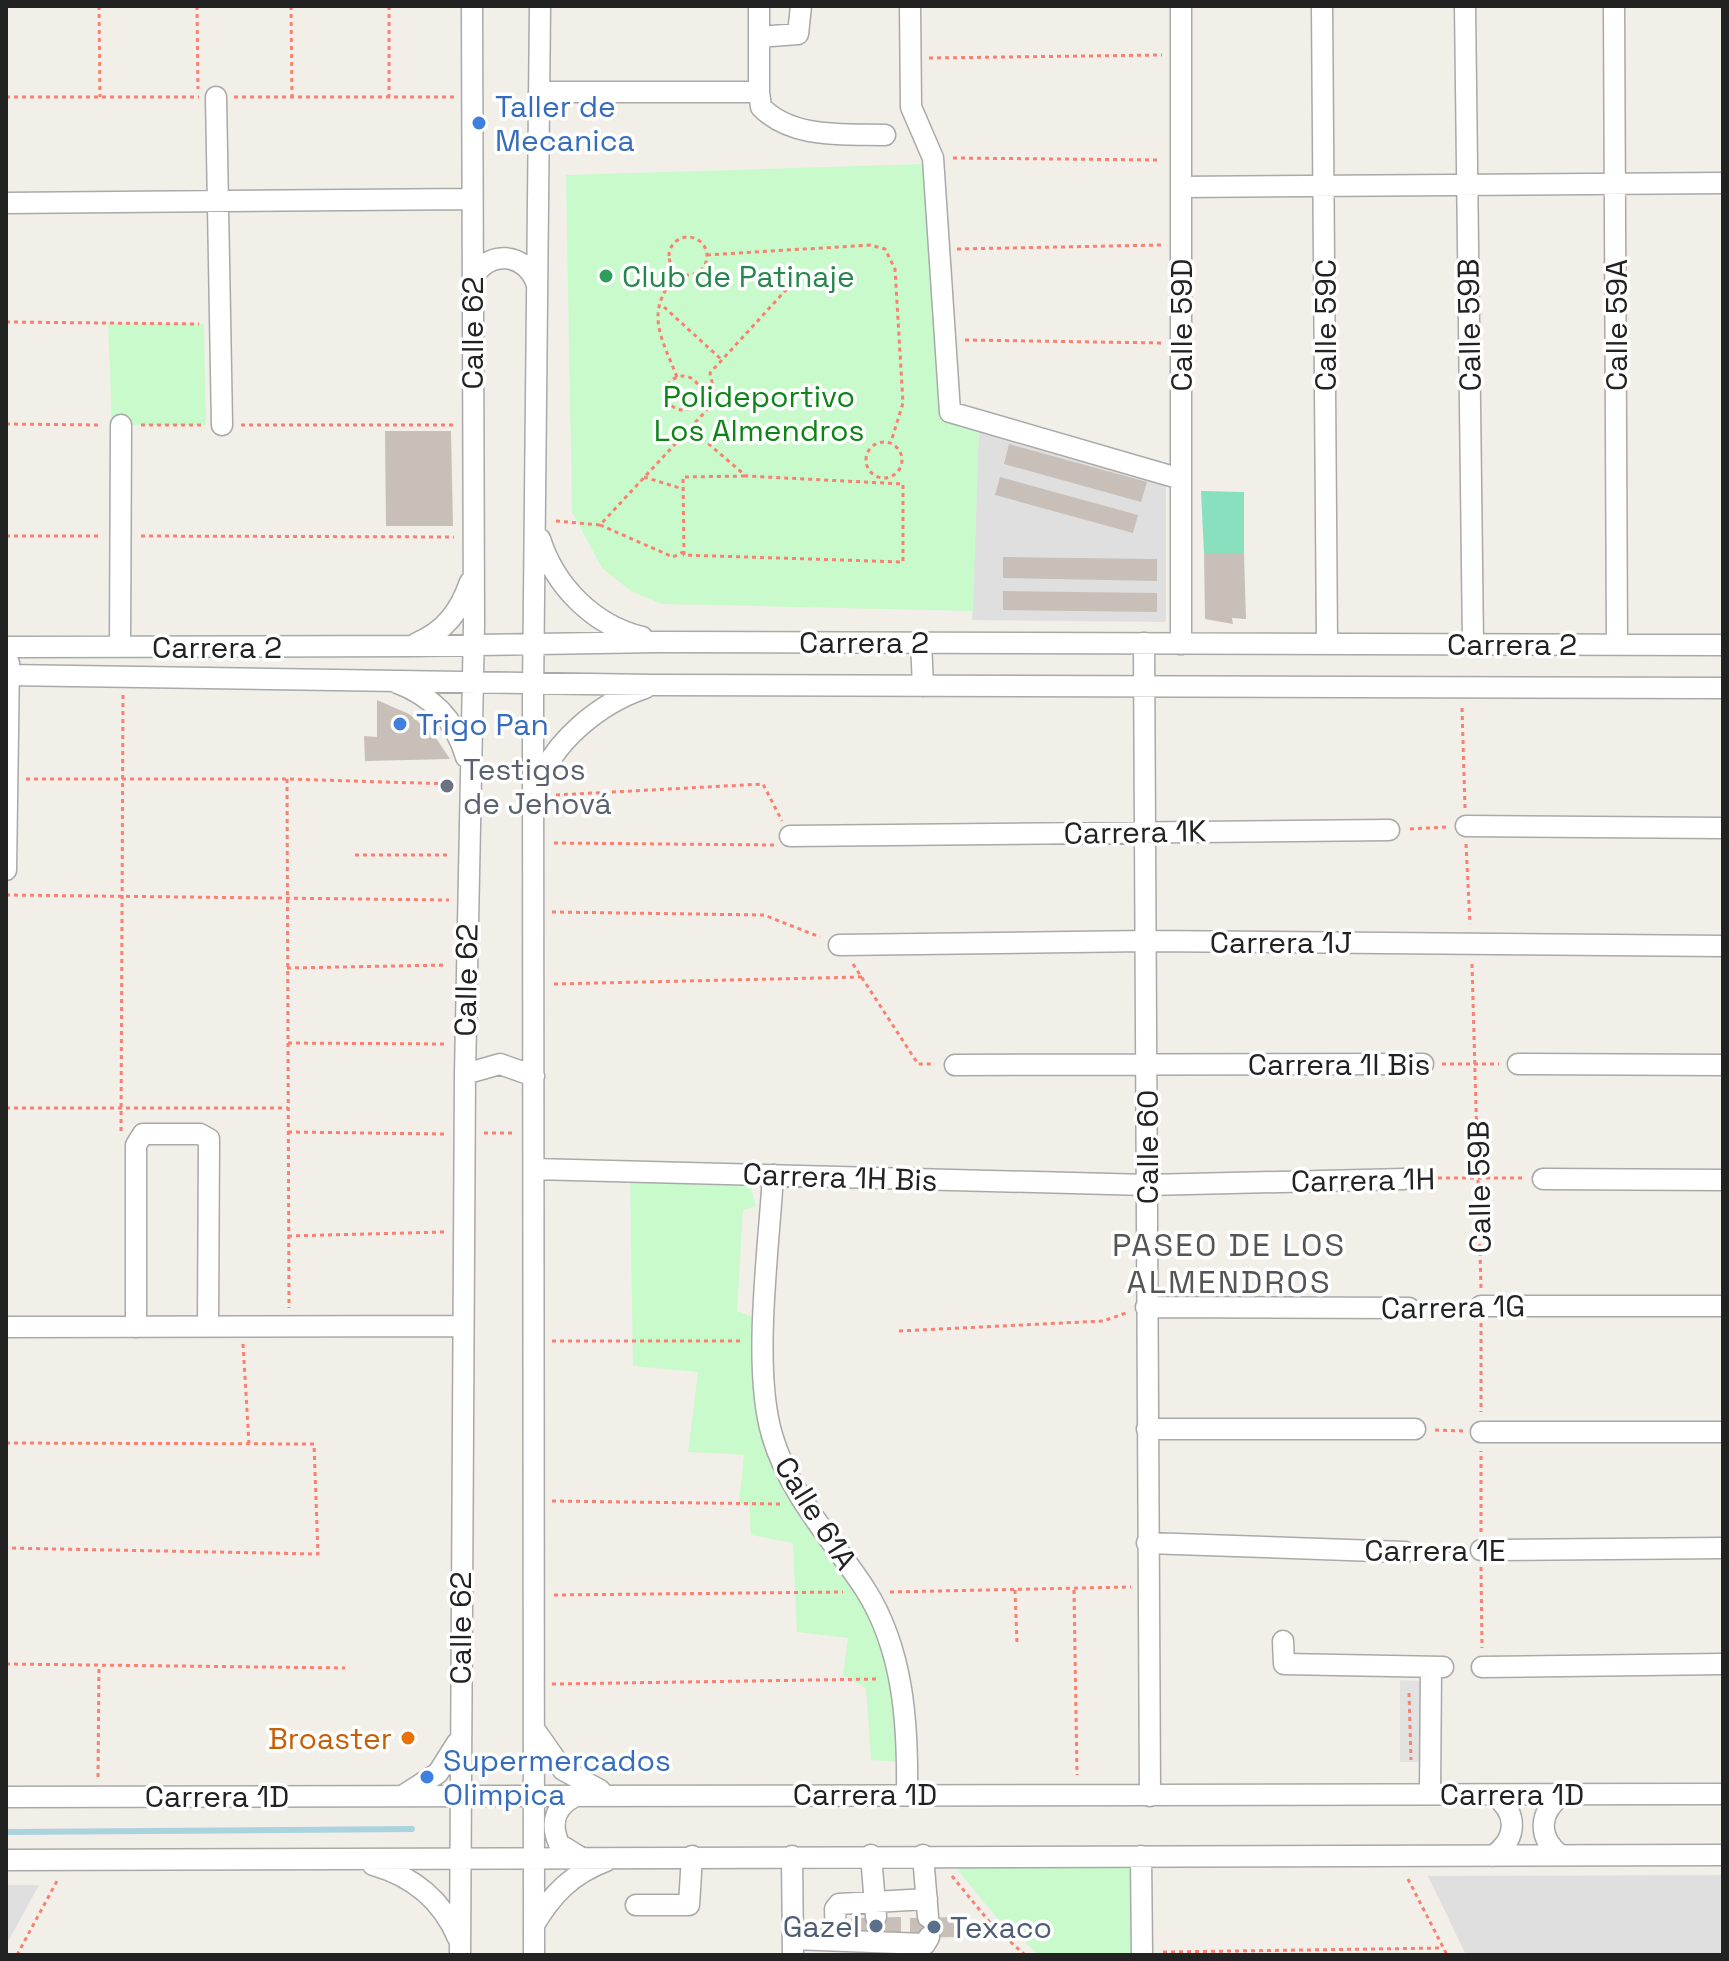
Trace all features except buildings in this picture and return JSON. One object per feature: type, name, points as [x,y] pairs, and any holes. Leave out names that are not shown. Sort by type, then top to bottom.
[{"type":"street","name":"Calle 62","points":[[460,1948],[464,780],[473,644],[472,6]]},
{"type":"street","points":[[534,1955],[534,1076],[542,795],[534,682],[540,6]]},
{"type":"street","points":[[759,6],[761,107],[789,125],[823,133],[885,135]]},
{"type":"street","points":[[759,37],[798,34],[801,6]]},
{"type":"street","points":[[910,6],[911,107],[933,158],[950,412],[1181,479]]},
{"type":"street","name":"Calle 59D","points":[[1181,6],[1181,644]]},
{"type":"street","name":"Calle 59C","points":[[1322,6],[1327,644]]},
{"type":"street","name":"Calle 59B","points":[[1465,6],[1473,644]]},
{"type":"street","name":"Calle 59A","points":[[1614,6],[1617,644]]},
{"type":"street","points":[[539,92],[759,92]]},
{"type":"street","points":[[207,97],[216,201],[222,425]]},
{"type":"street","points":[[1181,187],[1723,183]]},
{"type":"street","points":[[6,203],[471,199]]},
{"type":"street","points":[[472,281],[489,261],[506,257],[530,269],[537,285]]},
{"type":"street","points":[[120,647],[121,425]]},
{"type":"street","points":[[536,528],[556,574],[571,594],[611,625],[657,642]]},
{"type":"street","points":[[410,646],[431,637],[449,622],[463,603],[473,571]]},
{"type":"street","name":"Carrera 2","points":[[8,647],[657,642],[1723,645]]},
{"type":"street","points":[[921,642],[923,686]]},
{"type":"street","name":"Calle 60","points":[[1144,643],[1148,832],[1146,1307],[1150,1796]]},
{"type":"street","points":[[6,870],[8,647]]},
{"type":"street","name":"Carrera 2","points":[[7,675],[653,685],[1723,688]]},
{"type":"street","points":[[388,679],[424,695],[452,722],[464,748],[464,780]]},
{"type":"street","points":[[542,795],[552,758],[580,727],[614,702],[653,685]]},
{"type":"street","points":[[1466,826],[1723,828]]},
{"type":"street","name":"Carrera 1K","points":[[790,836],[1389,830]]},
{"type":"street","name":"Carrera 1J","points":[[839,945],[1146,941],[1723,946]]},
{"type":"street","points":[[465,1074],[500,1064],[534,1076]]},
{"type":"street","name":"Carrera 1I Bis","points":[[955,1065],[1423,1064]]},
{"type":"street","points":[[1518,1064],[1723,1065]]},
{"type":"street","points":[[136,1327],[136,1145],[143,1134],[200,1134],[209,1139],[208,1326]]},
{"type":"street","name":"Carrera 1H Bis","points":[[534,1169],[1147,1185]]},
{"type":"street","name":"Calle 61A","points":[[773,1175],[763,1384],[771,1432],[804,1504],[867,1592],[900,1678],[905,1706],[907,1794]]},
{"type":"street","name":"Carrera 1H","points":[[1147,1185],[1404,1179]]},
{"type":"street","points":[[1543,1179],[1723,1180]]},
{"type":"street","name":"Carrera 1G","points":[[1481,1306],[1723,1306]]},
{"type":"street","name":"Carrera 1G","points":[[1146,1307],[1409,1308]]},
{"type":"street","points":[[6,1327],[462,1326]]},
{"type":"street","points":[[1147,1429],[1415,1429]]},
{"type":"street","points":[[1481,1432],[1723,1432]]},
{"type":"street","name":"Carrera 1E","points":[[1147,1543],[1405,1552]]},
{"type":"street","name":"Carrera 1E","points":[[1481,1550],[1723,1548]]},
{"type":"street","points":[[1283,1641],[1284,1664],[1437,1667],[1430,1794]]},
{"type":"street","points":[[1482,1667],[1723,1664]]},
{"type":"street","points":[[534,1726],[551,1757],[563,1770],[611,1794]]},
{"type":"street","points":[[404,1795],[438,1773],[459,1740]]},
{"type":"street","points":[[580,1794],[559,1808],[554,1832],[568,1853],[580,1857]]},
{"type":"street","name":"Carrera 1D","points":[[6,1797],[1723,1794]]},
{"type":"street","points":[[1493,1856],[1511,1838],[1513,1826],[1511,1813],[1494,1795]]},
{"type":"street","points":[[1560,1855],[1551,1848],[1543,1825],[1545,1813],[1562,1795]]},
{"type":"street","points":[[871,1855],[876,1924]]},
{"type":"street","name":"Carrera 1D","points":[[6,1860],[360,1861],[871,1855],[1723,1855]]},
{"type":"street","points":[[836,1940],[835,1909],[839,1904],[876,1924],[925,1944],[932,1855]]},
{"type":"street","points":[[636,1905],[684,1908],[689,1905],[692,1856]]},
{"type":"street","points":[[792,1856],[793,1947],[836,1940],[876,1924],[928,1918]]},
{"type":"street","points":[[1141,1856],[1142,1953]]},
{"type":"street","points":[[533,1926],[547,1903],[567,1882],[583,1871],[618,1857]]},
{"type":"street","points":[[360,1861],[405,1877],[428,1893],[452,1924],[460,1948]]},
{"type":"path","points":[[99,6],[100,97]]},
{"type":"path","points":[[197,6],[207,97]]},
{"type":"path","points":[[291,6],[292,97]]},
{"type":"path","points":[[389,6],[389,97]]},
{"type":"path","points":[[910,58],[1181,55]]},
{"type":"path","points":[[933,158],[1181,160]]},
{"type":"path","points":[[682,238],[699,240],[707,255],[703,268],[692,275],[678,273],[669,258],[674,242],[682,238]]},
{"type":"path","points":[[939,249],[1181,244]]},
{"type":"path","points":[[707,255],[870,245],[885,249],[895,269],[903,403],[891,442]]},
{"type":"path","points":[[677,377],[657,322],[666,287],[678,273]]},
{"type":"path","points":[[600,525],[716,400],[710,373],[796,279]]},
{"type":"path","points":[[664,307],[722,360]]},
{"type":"path","points":[[6,322],[219,324]]},
{"type":"path","points":[[945,340],[1181,344]]},
{"type":"path","points":[[687,376],[697,382],[701,392],[698,402],[690,409],[679,410],[670,404],[666,394],[669,384],[677,377],[687,376]]},
{"type":"path","points":[[690,428],[746,476]]},
{"type":"path","points":[[878,442],[891,442],[900,451],[902,464],[895,474],[883,478],[871,473],[865,462],[868,449],[878,442]]},
{"type":"path","points":[[556,521],[600,525],[673,557],[683,552],[903,562],[903,484],[746,476],[683,477],[683,552]]},
{"type":"path","points":[[644,477],[683,489]]},
{"type":"path","points":[[6,536],[462,537]]},
{"type":"path","points":[[121,1139],[122,676]]},
{"type":"path","name":"Calle 59B","points":[[1462,708],[1479,1177],[1482,1667]]},
{"type":"path","points":[[8,779],[464,780]]},
{"type":"path","points":[[287,779],[289,1316]]},
{"type":"path","points":[[542,795],[763,784],[790,836],[773,846],[550,843]]},
{"type":"path","points":[[1389,830],[1466,826]]},
{"type":"path","points":[[355,855],[457,855]]},
{"type":"path","points":[[6,895],[457,901]]},
{"type":"path","points":[[549,912],[764,915],[839,945],[918,1064],[955,1065]]},
{"type":"path","points":[[287,968],[455,965]]},
{"type":"path","points":[[551,984],[862,977]]},
{"type":"path","points":[[288,1043],[454,1044]]},
{"type":"path","name":"Carrera 1I Bis","points":[[1423,1064],[1518,1064]]},
{"type":"path","points":[[6,1108],[288,1108]]},
{"type":"path","points":[[288,1132],[534,1133]]},
{"type":"path","name":"Carrera 1H","points":[[1404,1179],[1543,1179]]},
{"type":"path","points":[[288,1236],[451,1231]]},
{"type":"path","name":"Carrera 1G","points":[[1409,1308],[1481,1306]]},
{"type":"path","points":[[899,1331],[1103,1321],[1146,1307]]},
{"type":"path","points":[[242,1327],[249,1444]]},
{"type":"path","points":[[546,1341],[764,1341]]},
{"type":"path","points":[[1415,1429],[1481,1432]]},
{"type":"path","points":[[6,1443],[314,1444],[318,1554],[6,1548]]},
{"type":"path","points":[[544,1501],[804,1504]]},
{"type":"path","name":"Carrera 1E","points":[[1405,1552],[1481,1550]]},
{"type":"path","points":[[543,1595],[1074,1590],[1147,1586]]},
{"type":"path","points":[[1015,1590],[1017,1643]]},
{"type":"path","points":[[1074,1590],[1078,1795]]},
{"type":"path","points":[[6,1664],[345,1668]]},
{"type":"path","points":[[98,1797],[99,1665]]},
{"type":"path","points":[[534,1687],[900,1678]]},
{"type":"path","points":[[932,1855],[965,1896],[1025,1955]]},
{"type":"path","points":[[17,1955],[69,1859]]},
{"type":"path","points":[[1408,1879],[1447,1955]]},
{"type":"path","points":[[1142,1953],[1443,1948]]},
{"type":"shaded area","points":[[979,426],[1166,477],[1166,622],[972,620]]},
{"type":"shaded area","points":[[1400,1680],[1424,1681],[1423,1762],[1400,1762]]},
{"type":"shaded area","points":[[1723,1875],[1723,1955],[1466,1955],[1428,1876]]},
{"type":"shaded area","points":[[6,1885],[39,1885],[6,1945]]},
{"type":"green space","name":"Polideportivo Los Almendros","points":[[923,164],[950,412],[979,426],[973,611],[662,604],[631,591],[602,568],[572,512],[566,175]]},
{"type":"green space","points":[[108,323],[204,324],[206,425],[112,425]]},
{"type":"green space","points":[[1201,491],[1244,492],[1244,553],[1204,553]]},
{"type":"green space","points":[[630,1174],[748,1179],[756,1206],[743,1210],[737,1311],[765,1322],[777,1452],[867,1592],[900,1678],[903,1762],[871,1760],[866,1688],[843,1675],[848,1638],[797,1632],[793,1543],[751,1535],[749,1504],[739,1503],[744,1455],[688,1452],[698,1372],[633,1366]]},
{"type":"green space","points":[[1131,1865],[1135,1955],[1039,1955],[997,1918],[955,1867]]},
{"type":"waterway","points":[[6,1832],[412,1829]]},
{"type":"place","name":"Taller de Mecanica","points":[[479,123]]},
{"type":"place","name":"Club de Patinaje","points":[[606,276]]},
{"type":"place","name":"Trigo Pan","points":[[400,724]]},
{"type":"place","name":"Testigos de Jehová","points":[[447,786]]},
{"type":"place","name":"Broaster","points":[[408,1738]]},
{"type":"place","name":"Supermercados Olimpica","points":[[427,1777]]},
{"type":"place","name":"Gazel","points":[[876,1926]]},
{"type":"place","name":"Texaco","points":[[934,1927]]},
{"type":"district","name":"PASEO DE LOS ALMENDROS","points":[[1229,1264]]}]
